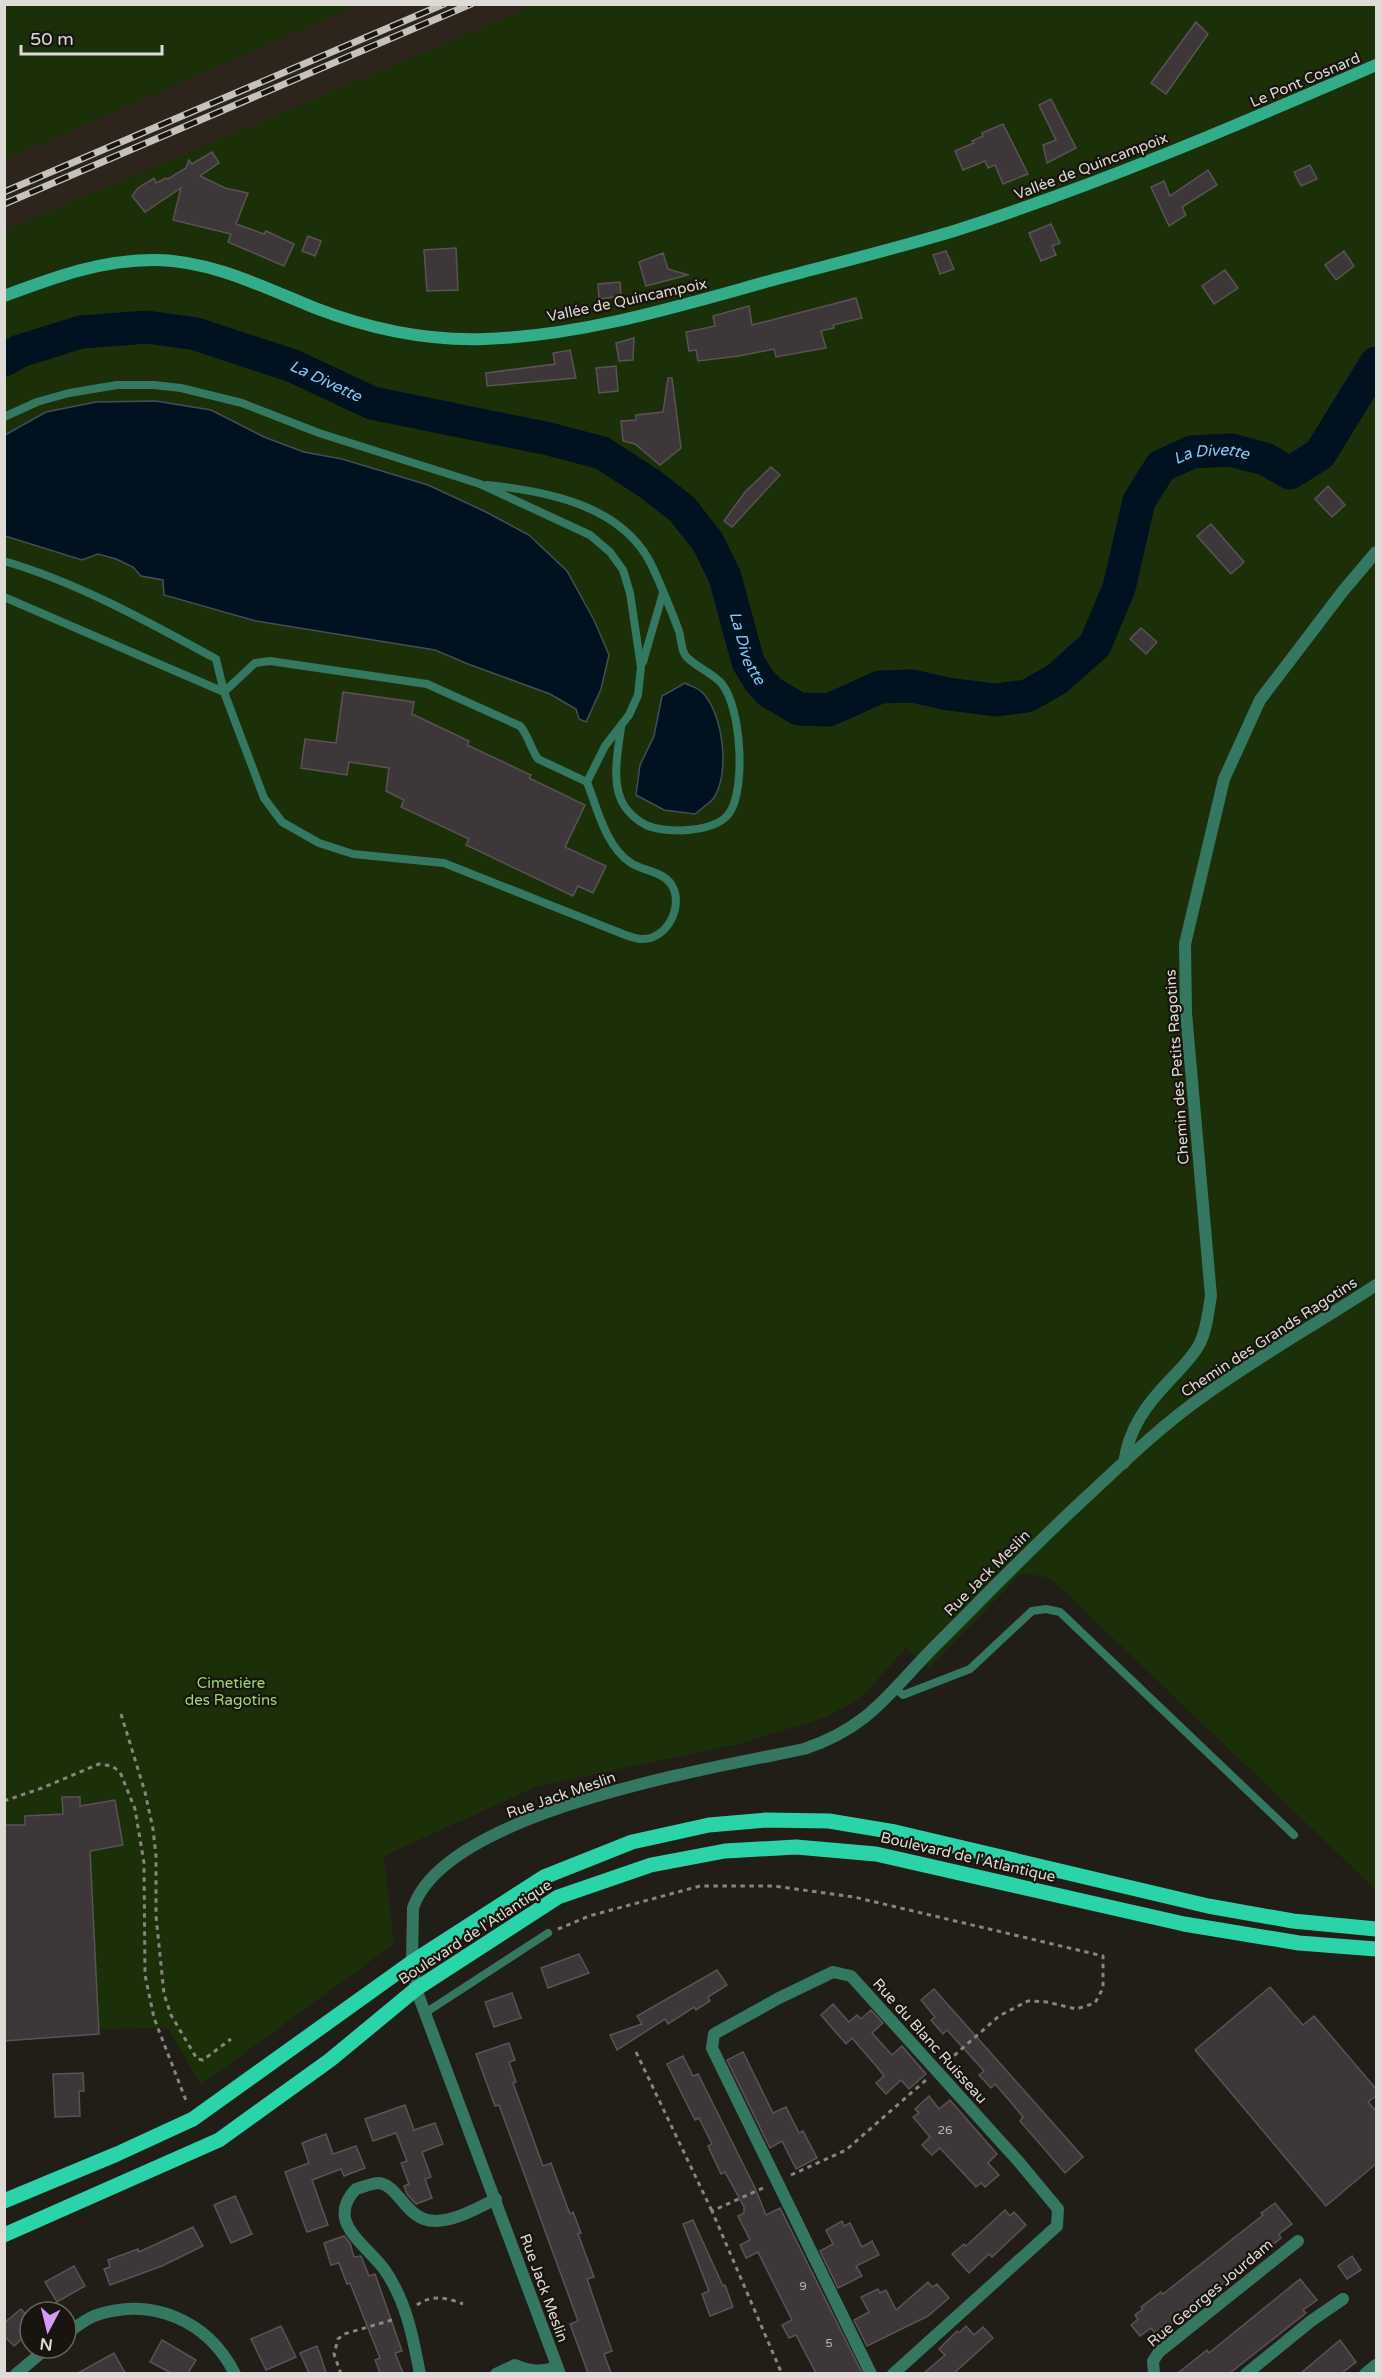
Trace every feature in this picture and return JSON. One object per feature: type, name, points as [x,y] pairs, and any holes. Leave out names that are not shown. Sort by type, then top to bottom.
[{"type":"main road","name":"Le Pont Cosnard","points":[[1245,122],[1377,65]]},
{"type":"main road","name":"Vallée de Quincampoix","points":[[4,296],[66,273],[100,264],[128,260],[160,260],[216,270],[350,321],[395,333],[420,337],[483,339],[544,333],[606,323],[697,301],[950,232],[1063,193],[1245,122]]},
{"type":"main road","name":"Boulevard de l'Atlantique","points":[[4,2201],[117,2154],[193,2119],[412,1962],[544,1877],[632,1842],[709,1825],[766,1820],[829,1821],[895,1832],[1209,1906],[1293,1921],[1377,1929]]},
{"type":"main road","name":"Boulevard de l'Atlantique","points":[[4,2235],[219,2140],[330,2060],[417,1989],[558,1897],[651,1865],[725,1851],[796,1847],[876,1854],[1228,1932],[1299,1943],[1377,1949]]},
{"type":"street","name":"Chemin des Petits Ragotins","points":[[1124,1463],[1127,1441],[1146,1407],[1191,1358],[1200,1344],[1205,1331],[1211,1296],[1186,1013],[1185,944],[1224,778],[1260,700],[1343,591],[1377,552]]},
{"type":"street","name":"Chemin des Grands Ragotins","points":[[1124,1463],[1205,1395],[1377,1285]]},
{"type":"street","name":"Rue Jack Meslin","points":[[558,2370],[417,1989],[412,1962],[412,1922],[416,1900],[443,1866],[495,1834],[527,1821],[584,1801],[699,1771],[804,1749],[828,1741],[859,1723],[897,1689],[933,1648],[1017,1564],[1124,1463]]},
{"type":"street","name":"Rue du Blanc Ruisseau","points":[[871,2373],[712,2048],[714,2034],[779,1998],[833,1972],[851,1976],[1019,2162],[1058,2209],[1057,2226],[892,2373]]},
{"type":"street","points":[[420,2373],[407,2315],[384,2269],[347,2226],[344,2215],[349,2196],[356,2189],[380,2183],[389,2188],[414,2216],[432,2222],[450,2219],[496,2199]]},
{"type":"street","name":"Rue Georges Jourdam","points":[[1154,2373],[1153,2361],[1159,2352],[1298,2241]]},
{"type":"street","points":[[1246,2373],[1311,2320],[1343,2299]]},
{"type":"street","points":[[78,2326],[92,2317],[122,2309],[159,2311],[197,2327],[225,2354],[235,2373]]},
{"type":"street","points":[[16,2373],[32,2360]]},
{"type":"street","points":[[496,2373],[515,2365],[526,2370],[541,2372],[558,2370]]},
{"type":"street","points":[[1365,2373],[1377,2365]]},
{"type":"lane","points":[[4,417],[48,399],[117,385],[181,388],[242,403],[319,434],[480,484],[590,535],[618,561],[630,593],[641,667]]},
{"type":"lane","points":[[480,484],[550,494],[575,502],[624,529],[641,546],[680,633],[684,654],[723,685],[729,699],[740,745],[737,788],[730,813],[723,820],[681,831],[646,825],[634,817],[625,807],[618,784],[621,726]]},
{"type":"lane","points":[[4,561],[30,569],[127,610],[216,659],[224,692],[264,798],[282,822],[302,834],[319,843],[353,854],[444,863],[628,936],[643,939],[655,935],[666,928],[674,917],[675,891],[670,882],[657,873],[632,864],[621,855],[602,821],[586,782],[538,759],[533,753],[526,733],[520,726],[428,684],[262,661],[255,663],[224,692]]},
{"type":"lane","points":[[586,782],[605,746],[629,715],[638,694],[641,667],[663,592]]},
{"type":"lane","points":[[4,597],[224,692]]},
{"type":"lane","points":[[897,1689],[903,1695],[970,1669],[1032,1611],[1046,1609],[1060,1612],[1294,1835]]},
{"type":"lane","points":[[425,2013],[548,1933]]},
{"type":"path","points":[[121,1714],[145,1792],[153,1829],[156,1856],[156,1916],[164,1995],[171,2015],[197,2059],[203,2060],[231,2039]]},
{"type":"path","points":[[4,1801],[99,1764],[112,1766],[120,1772],[135,1809],[144,1863],[145,1975],[154,2018],[193,2119]]},
{"type":"path","points":[[548,1933],[589,1916],[700,1886],[774,1886],[854,1897],[1103,1956],[1103,1988],[1095,2002],[1076,2009],[1047,2002],[1028,2001],[999,2016],[846,2150],[712,2211]]},
{"type":"path","points":[[636,2052],[712,2211],[782,2373]]},
{"type":"path","points":[[341,2373],[334,2354],[338,2339],[345,2334],[407,2315],[423,2300],[449,2299],[463,2304]]},
{"type":"shaded area","points":[[358,5],[537,5],[5,231],[4,160]]},
{"type":"green space","points":[[5,4],[358,4],[358,5],[5,160]]},
{"type":"green space","name":"Cimetière des Ragotins","points":[[537,5],[1376,5],[1376,1890],[1050,1578],[1022,1573],[929,1668],[906,1648],[861,1698],[826,1717],[740,1744],[538,1786],[384,1856],[394,1944],[201,2085],[168,2028],[5,2031],[4,231]]},
{"type":"water","points":[[156,401],[211,410],[264,437],[304,452],[342,459],[428,485],[529,535],[567,571],[594,620],[609,655],[601,689],[586,722],[579,719],[576,709],[550,694],[435,650],[256,621],[164,595],[163,580],[141,576],[133,567],[116,559],[98,554],[82,560],[5,536],[5,435],[46,412],[96,402]]},
{"type":"water","points":[[685,683],[700,691],[709,702],[715,714],[722,744],[722,775],[719,788],[713,799],[695,814],[664,810],[636,795],[640,765],[654,736],[662,696]]},
{"type":"building","points":[[1196,22],[1208,34],[1166,94],[1151,83]]},
{"type":"building","points":[[1051,99],[1076,148],[1047,163],[1043,145],[1056,140],[1039,105]]},
{"type":"building","points":[[1003,124],[1028,174],[1003,184],[995,165],[988,168],[985,161],[963,170],[955,151],[974,143],[972,141],[983,136],[982,133]]},
{"type":"building","points":[[212,152],[219,163],[200,176],[225,188],[248,193],[236,224],[264,234],[266,231],[294,244],[284,266],[228,242],[231,234],[173,220],[181,188],[145,212],[132,196],[138,188],[154,178],[156,183],[168,179],[186,168],[189,160],[192,164]]},
{"type":"building","points":[[1310,165],[1317,179],[1301,186],[1294,172]]},
{"type":"building","points":[[1208,170],[1217,185],[1182,207],[1186,215],[1169,226],[1151,187],[1164,181],[1170,196]]},
{"type":"building","points":[[1051,224],[1060,243],[1052,246],[1056,255],[1041,261],[1029,233]]},
{"type":"building","points":[[308,236],[321,241],[315,256],[302,251]]},
{"type":"building","points":[[456,248],[458,290],[427,291],[424,250]]},
{"type":"building","points":[[946,251],[954,269],[940,274],[933,255]]},
{"type":"building","points":[[1344,251],[1354,266],[1336,280],[1325,265]]},
{"type":"building","points":[[663,253],[668,269],[688,275],[646,286],[639,262]]},
{"type":"building","points":[[1225,270],[1238,288],[1214,304],[1202,286]]},
{"type":"building","points":[[620,282],[621,296],[599,299],[598,284]]},
{"type":"building","points":[[856,298],[862,318],[833,325],[834,328],[821,331],[826,348],[776,357],[774,349],[698,361],[696,350],[689,351],[686,332],[715,326],[713,316],[749,306],[752,325]]},
{"type":"building","points":[[634,338],[633,360],[619,361],[616,343]]},
{"type":"building","points":[[570,350],[576,378],[487,386],[486,373],[555,364],[553,353]]},
{"type":"building","points":[[616,366],[618,391],[599,393],[596,368]]},
{"type":"building","points":[[668,378],[672,378],[681,448],[660,465],[635,444],[623,441],[621,421],[636,420],[636,415],[663,412]]},
{"type":"building","points":[[771,467],[780,475],[732,527],[724,521],[745,492]]},
{"type":"building","points":[[1328,486],[1345,505],[1332,517],[1315,499]]},
{"type":"building","points":[[1211,524],[1244,562],[1231,574],[1197,536]]},
{"type":"building","points":[[1141,628],[1157,642],[1146,654],[1130,639]]},
{"type":"building","points":[[343,692],[414,702],[412,714],[469,741],[467,745],[531,775],[529,778],[585,805],[565,847],[606,866],[593,893],[578,886],[573,896],[466,845],[469,839],[401,807],[404,800],[386,791],[389,768],[349,762],[347,775],[301,768],[305,739],[336,743]]},
{"type":"building","points":[[62,1797],[80,1797],[80,1806],[115,1800],[123,1845],[90,1851],[99,2034],[4,2041],[4,1825],[25,1825],[25,1816],[63,1814]]},
{"type":"building","points":[[579,1954],[589,1973],[548,1988],[541,1968]]},
{"type":"building","points":[[717,1970],[727,1985],[708,1997],[710,2001],[696,2010],[694,2007],[668,2024],[665,2019],[617,2050],[610,2035],[642,2024],[637,2016]]},
{"type":"building","points":[[1270,1987],[1303,2025],[1314,2016],[1377,2090],[1377,2095],[1368,2102],[1377,2112],[1377,2163],[1326,2206],[1195,2050]]},
{"type":"building","points":[[934,1989],[1083,2157],[1065,2173],[1020,2121],[1023,2117],[995,2084],[991,2088],[979,2075],[984,2071],[947,2030],[943,2034],[931,2020],[935,2017],[921,2000]]},
{"type":"building","points":[[512,1993],[521,2018],[494,2027],[485,2002]]},
{"type":"building","points":[[833,2004],[849,2022],[857,2015],[861,2019],[871,2010],[883,2023],[872,2033],[892,2055],[902,2046],[926,2074],[909,2089],[901,2080],[886,2094],[876,2083],[884,2076],[877,2067],[852,2038],[846,2044],[821,2015]]},
{"type":"building","points":[[509,2043],[515,2060],[509,2062],[516,2082],[513,2083],[543,2166],[551,2163],[570,2214],[573,2212],[581,2233],[578,2234],[594,2277],[587,2279],[612,2351],[604,2354],[611,2373],[588,2373],[570,2324],[578,2321],[499,2105],[495,2106],[476,2054]]},
{"type":"building","points":[[743,2052],[773,2113],[786,2107],[799,2133],[803,2131],[817,2158],[796,2169],[782,2141],[770,2148],[727,2060]]},
{"type":"building","points":[[683,2056],[693,2076],[698,2074],[755,2188],[766,2215],[780,2208],[862,2373],[816,2373],[796,2335],[789,2338],[782,2325],[792,2320],[758,2252],[746,2258],[740,2245],[750,2240],[738,2216],[744,2213],[744,2207],[725,2172],[721,2174],[708,2146],[712,2144],[699,2118],[695,2120],[667,2064]]},
{"type":"building","points":[[83,2073],[84,2091],[79,2091],[80,2116],[55,2117],[53,2074]]},
{"type":"building","points":[[929,2096],[939,2109],[950,2100],[997,2154],[988,2163],[999,2175],[985,2187],[981,2183],[976,2187],[940,2148],[932,2155],[922,2145],[930,2137],[913,2117],[919,2113],[915,2109]]},
{"type":"building","points":[[405,2105],[414,2130],[435,2123],[443,2144],[422,2152],[431,2177],[425,2179],[432,2198],[416,2204],[407,2194],[404,2186],[409,2184],[401,2163],[407,2161],[396,2133],[373,2141],[365,2119]]},
{"type":"building","points":[[326,2134],[333,2154],[356,2146],[365,2168],[344,2176],[341,2169],[312,2180],[328,2225],[307,2232],[285,2172],[309,2163],[302,2143]]},
{"type":"building","points":[[235,2196],[252,2234],[231,2243],[214,2205]]},
{"type":"building","points":[[1275,2203],[1292,2224],[1279,2234],[1281,2238],[1157,2336],[1151,2328],[1140,2336],[1131,2325],[1138,2319],[1135,2315],[1143,2309],[1141,2307],[1161,2292],[1163,2294]]},
{"type":"building","points":[[1005,2210],[1010,2216],[1014,2212],[1026,2225],[992,2257],[989,2254],[969,2273],[952,2254],[964,2244],[966,2246]]},
{"type":"building","points":[[693,2220],[723,2286],[725,2285],[733,2307],[710,2316],[702,2294],[709,2291],[683,2224]]},
{"type":"building","points":[[842,2221],[844,2226],[850,2223],[862,2247],[872,2241],[879,2255],[856,2266],[862,2276],[838,2288],[820,2251],[833,2244],[826,2230]]},
{"type":"building","points":[[193,2227],[203,2246],[162,2266],[110,2285],[104,2269],[110,2267],[108,2260],[138,2249],[139,2252]]},
{"type":"building","points":[[344,2236],[350,2243],[354,2257],[361,2256],[369,2276],[375,2274],[402,2351],[395,2353],[403,2373],[380,2373],[375,2360],[380,2358],[350,2283],[347,2284],[339,2263],[331,2265],[324,2243]]},
{"type":"building","points":[[1352,2256],[1361,2270],[1347,2279],[1338,2266]]},
{"type":"building","points":[[74,2266],[85,2286],[60,2300],[56,2300],[45,2282]]},
{"type":"building","points":[[1300,2279],[1317,2300],[1303,2310],[1306,2313],[1230,2373],[1178,2373],[1207,2350],[1209,2353]]},
{"type":"building","points":[[928,2282],[932,2287],[937,2284],[949,2298],[928,2316],[867,2346],[854,2320],[869,2312],[861,2297],[878,2289],[880,2293],[886,2290],[896,2310]]},
{"type":"building","points":[[18,2311],[18,2342],[14,2346],[4,2336],[4,2323]]},
{"type":"building","points":[[281,2326],[296,2357],[266,2370],[251,2339]]},
{"type":"building","points":[[966,2326],[974,2335],[983,2327],[993,2338],[954,2373],[924,2373],[945,2355],[939,2349],[957,2331],[959,2333]]},
{"type":"building","points":[[162,2340],[196,2360],[188,2373],[171,2373],[150,2362]]},
{"type":"building","points":[[1340,2340],[1356,2362],[1342,2373],[1301,2373]]},
{"type":"building","points":[[317,2346],[326,2373],[309,2373],[300,2353]]},
{"type":"building","points":[[114,2353],[125,2373],[78,2373]]},
{"type":"waterway","name":"La Divette","points":[[4,360],[20,351],[81,332],[147,327],[196,334],[293,366],[372,403],[549,439],[602,453],[650,484],[682,509],[708,542],[725,577],[748,662],[759,680],[770,692],[799,709],[829,710],[880,687],[912,686],[948,694],[996,700],[1027,696],[1057,679],[1095,645],[1119,588],[1139,501],[1161,466],[1192,452],[1231,450],[1265,459],[1290,473],[1320,454],[1376,363]]},
{"type":"railway","points":[[4,192],[444,4]]},
{"type":"railway","points":[[4,204],[471,4]]}]
